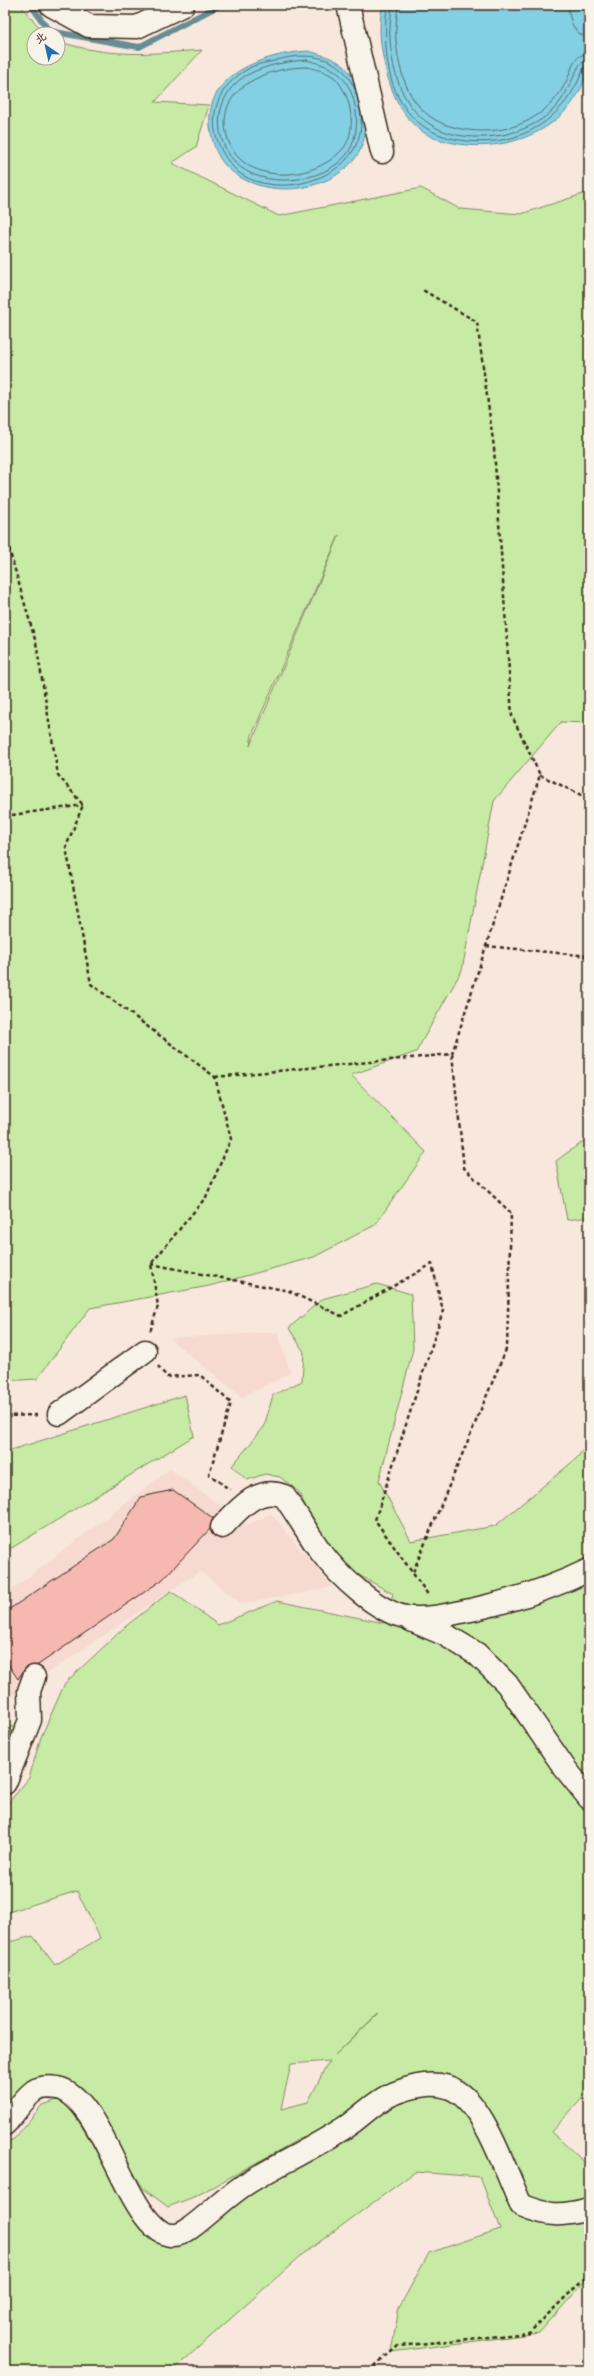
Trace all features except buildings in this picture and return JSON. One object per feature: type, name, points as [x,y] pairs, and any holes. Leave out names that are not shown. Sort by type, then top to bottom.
[{"type":"street","points":[[51,5],[89,26],[137,27],[183,5]]},
{"type":"street","points":[[348,5],[382,152]]},
{"type":"street","points":[[59,1414],[145,1351]]},
{"type":"street","points":[[222,1527],[245,1504],[256,1496],[269,1493],[284,1496],[322,1552],[348,1581],[380,1607],[444,1634],[477,1654],[497,1674],[521,1702],[564,1767],[589,1798]]},
{"type":"street","points":[[406,1618],[443,1616],[513,1600],[559,1584],[589,1570]]},
{"type":"street","points":[[5,1783],[30,1720],[29,1691],[34,1676]]},
{"type":"street","points":[[5,2124],[34,2091],[50,2087],[65,2090],[76,2096],[99,2129],[130,2196],[140,2211],[159,2231],[173,2235],[187,2231],[247,2183],[349,2124],[376,2103],[396,2092],[418,2086],[436,2085],[456,2090],[470,2101],[484,2122],[521,2205],[542,2214],[569,2215],[589,2209]]},
{"type":"path","points":[[422,289],[477,322],[494,448],[512,716],[540,775],[589,799]]},
{"type":"path","points":[[5,535],[36,643],[58,775],[83,804]]},
{"type":"path","points":[[413,1573],[507,1347],[511,1213],[464,1168],[452,1054],[540,775]]},
{"type":"path","points":[[5,816],[83,804]]},
{"type":"path","points":[[83,804],[66,847],[90,984],[215,1077],[231,1139],[206,1197],[151,1264],[158,1306],[145,1351],[167,1377],[200,1375],[231,1403],[210,1474],[245,1504]]},
{"type":"path","points":[[486,946],[589,956]]},
{"type":"path","points":[[215,1077],[452,1054]]},
{"type":"path","points":[[151,1264],[289,1291],[341,1316],[432,1264],[443,1311],[375,1520],[443,1616]]},
{"type":"path","points":[[5,1416],[59,1414]]},
{"type":"path","points":[[369,2371],[398,2346],[529,2334],[589,2274]]},
{"type":"shaded area","points":[[277,1332],[290,1373],[242,1397],[169,1338]]},
{"type":"shaded area","points":[[170,1469],[247,1525],[271,1514],[332,1587],[242,1604],[200,1571],[10,1698],[5,1683],[5,1595]]},
{"type":"green space","points":[[5,5],[20,5],[38,26],[26,26],[26,66],[66,66],[66,43],[94,50],[129,53],[165,53],[202,50],[155,102],[209,105],[196,147],[172,163],[279,216],[421,188],[460,209],[521,214],[589,192],[589,723],[561,722],[494,801],[462,970],[416,1052],[351,1075],[426,1152],[375,1225],[314,1257],[209,1286],[90,1308],[37,1379],[5,1381]],"holes":[[[339,535],[339,536],[250,746],[252,735]]]},
{"type":"green space","points":[[589,1137],[589,1217],[567,1220],[556,1161]]},
{"type":"green space","points":[[377,1284],[411,1294],[413,1349],[379,1481],[411,1541],[495,1526],[577,1458],[589,1441],[589,2091],[551,2132],[589,2166],[589,2277],[539,2333],[391,2352],[399,2308],[429,2253],[500,2229],[480,2177],[415,2172],[303,2254],[172,2371],[5,2371],[5,2143],[14,2139],[42,2105],[64,2098],[153,2241],[171,2243],[189,2241],[302,2148],[303,2137],[196,2196],[168,2207],[144,2189],[74,2082],[42,2079],[5,2109],[5,1943],[33,1936],[55,1965],[100,1938],[77,1891],[5,1913],[5,1807],[29,1778],[41,1737],[65,1683],[126,1626],[171,1591],[218,1625],[277,1601],[384,1623],[393,1594],[350,1570],[317,1529],[298,1491],[280,1477],[265,1474],[247,1480],[232,1466],[264,1427],[273,1395],[302,1381],[304,1352],[289,1328],[322,1299]],"holes":[[[377,2014],[378,2014],[335,2055]],[[329,2061],[308,2102],[281,2109],[291,2064]]]},
{"type":"green space","points":[[185,1395],[194,1436],[5,1552],[5,1452]]},
{"type":"green space","points":[[19,1726],[5,1756],[5,1727]]},
{"type":"water","points":[[383,5],[583,5],[588,26],[590,48],[589,62],[583,84],[572,103],[557,118],[540,131],[519,139],[498,144],[476,146],[434,138],[420,130],[412,123],[401,108],[392,90],[386,71],[381,46],[380,21]]},
{"type":"water","points":[[308,51],[340,63],[352,75],[358,87],[365,112],[366,126],[360,151],[353,161],[340,173],[307,187],[289,189],[271,188],[254,184],[238,176],[225,165],[216,152],[210,126],[211,108],[217,92],[227,80],[241,70],[257,62],[291,53]]},
{"type":"water","points":[[589,140],[589,172],[584,145]]},
{"type":"waterway","points":[[31,5],[49,31],[139,47],[220,5]]}]
